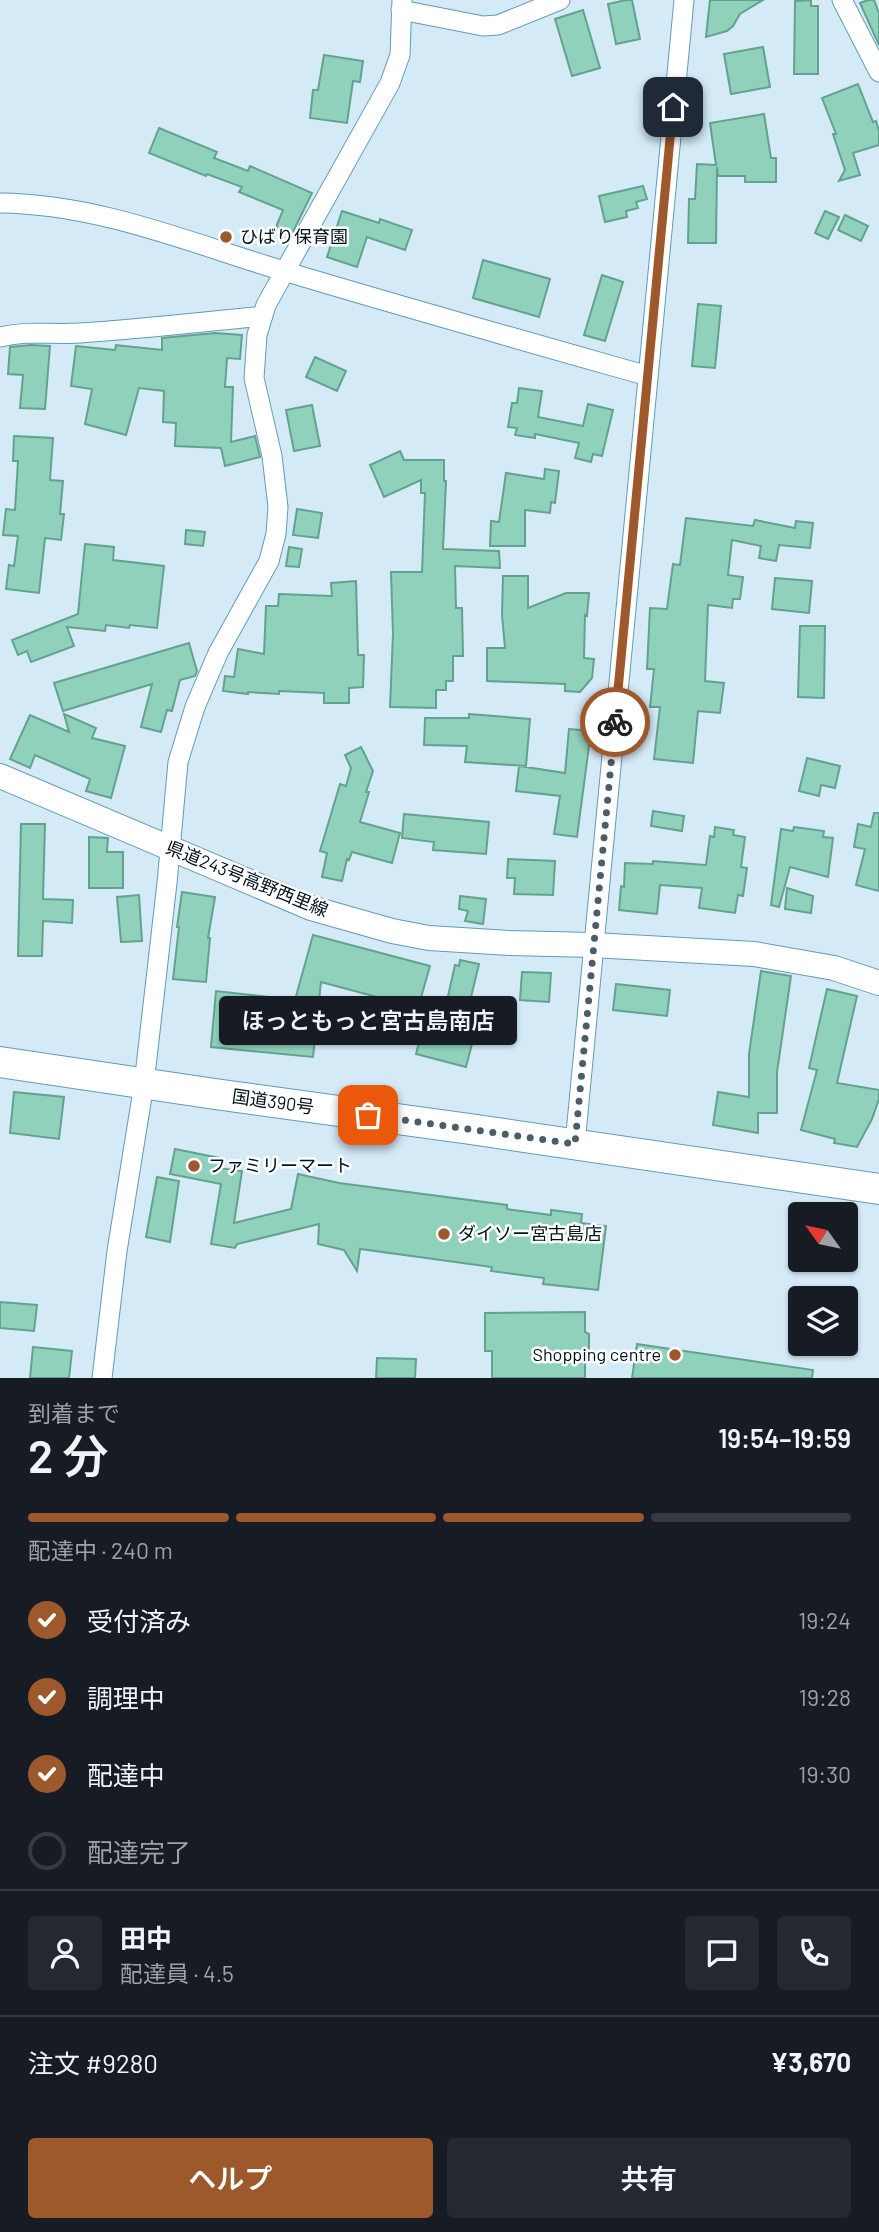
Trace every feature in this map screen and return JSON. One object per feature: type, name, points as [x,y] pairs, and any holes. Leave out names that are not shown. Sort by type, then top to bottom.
[{"type":"highway","name":"国道390号","points":[[0,1062],[879,1189]]},
{"type":"main road","name":"県道243号高野西里線","points":[[0,776],[311,908],[392,931],[429,938],[754,954],[834,968],[879,983]]},
{"type":"street","points":[[102,1378],[117,1251],[144,1084],[178,762],[195,707],[218,653],[268,561],[276,534],[278,507],[272,456],[254,378],[257,335],[266,305],[390,83],[400,55],[401,5],[483,26],[498,24],[560,0]]},
{"type":"street","points":[[575,1144],[684,0]]},
{"type":"street","points":[[842,0],[879,72]]},
{"type":"street","points":[[0,203],[55,208],[113,219],[285,272],[648,376]]},
{"type":"street","points":[[0,337],[28,332],[107,332],[263,316]]},
{"type":"building","points":[[632,0],[640,39],[616,44],[608,4]]},
{"type":"building","points":[[710,0],[763,0],[740,14],[727,31],[706,37]]},
{"type":"building","points":[[811,0],[811,6],[818,6],[818,74],[794,74],[795,1]]},
{"type":"building","points":[[874,0],[879,13],[879,45],[860,3]]},
{"type":"building","points":[[583,10],[600,68],[572,76],[555,19]]},
{"type":"building","points":[[763,47],[770,87],[731,94],[724,54]]},
{"type":"building","points":[[324,55],[363,61],[360,82],[353,81],[347,123],[310,118],[313,90],[318,90]]},
{"type":"building","points":[[858,84],[873,122],[876,121],[879,145],[853,153],[860,175],[839,181],[845,170],[833,134],[836,134],[822,98]]},
{"type":"building","points":[[764,114],[771,158],[776,158],[776,182],[745,182],[745,176],[718,176],[717,167],[716,243],[688,243],[689,199],[695,199],[697,164],[716,165],[710,123]]},
{"type":"building","points":[[159,128],[217,152],[214,158],[248,171],[250,166],[312,193],[292,234],[276,227],[283,210],[239,192],[242,187],[149,153]]},
{"type":"building","points":[[643,186],[647,199],[636,202],[638,208],[626,211],[627,217],[605,222],[599,196]]},
{"type":"building","points":[[342,211],[379,223],[380,219],[412,230],[405,250],[367,237],[357,267],[327,257]]},
{"type":"building","points":[[825,211],[839,217],[828,239],[815,233]]},
{"type":"building","points":[[845,215],[868,226],[861,241],[838,230]]},
{"type":"building","points":[[483,260],[550,279],[539,317],[473,298]]},
{"type":"building","points":[[602,275],[623,282],[605,341],[584,335]]},
{"type":"building","points":[[698,304],[721,306],[715,368],[692,366]]},
{"type":"building","points":[[215,333],[242,335],[240,359],[227,358],[225,387],[233,387],[231,442],[255,436],[260,457],[225,466],[221,448],[175,446],[176,423],[163,422],[164,391],[139,388],[126,435],[85,424],[92,389],[71,386],[76,346],[115,350],[116,345],[162,350],[162,338]]},
{"type":"building","points":[[50,346],[45,409],[20,408],[23,375],[8,374],[10,347]]},
{"type":"building","points":[[315,357],[346,371],[337,391],[306,377]]},
{"type":"building","points":[[519,388],[542,391],[538,417],[583,426],[588,404],[613,410],[602,456],[593,454],[591,462],[575,458],[579,443],[535,434],[535,438],[515,435],[517,428],[508,427],[512,403],[517,403]]},
{"type":"building","points":[[312,405],[320,446],[294,451],[286,410]]},
{"type":"building","points":[[14,436],[53,438],[50,480],[63,481],[60,514],[64,514],[61,540],[45,538],[39,593],[6,589],[9,565],[14,566],[18,536],[3,535],[6,509],[15,510],[18,461],[13,461]]},
{"type":"building","points":[[400,451],[404,460],[444,460],[446,481],[443,549],[499,551],[500,568],[455,566],[456,608],[462,608],[463,656],[453,656],[453,681],[446,681],[446,690],[436,690],[436,708],[390,707],[393,634],[391,572],[422,572],[425,493],[421,493],[421,480],[384,497],[370,465]]},
{"type":"building","points":[[545,469],[559,471],[555,503],[551,502],[550,513],[525,510],[525,546],[490,546],[491,521],[499,522],[506,473],[544,479]]},
{"type":"building","points":[[297,509],[322,513],[318,538],[293,535]]},
{"type":"building","points":[[686,518],[753,526],[755,520],[795,528],[796,521],[813,523],[810,548],[779,545],[776,561],[759,558],[761,546],[732,540],[728,575],[743,577],[740,599],[733,599],[732,608],[708,605],[705,681],[724,683],[720,713],[698,711],[693,763],[654,759],[660,707],[650,707],[654,669],[647,669],[650,608],[667,609],[673,564],[680,565]]},
{"type":"building","points":[[186,530],[205,532],[203,546],[185,544]]},
{"type":"building","points":[[85,544],[114,547],[113,560],[164,566],[157,628],[106,625],[105,631],[67,627],[74,646],[31,662],[27,651],[18,655],[12,640],[78,614]]},
{"type":"building","points":[[289,547],[302,549],[299,567],[286,566]]},
{"type":"building","points":[[503,576],[528,576],[528,608],[566,593],[589,593],[587,616],[585,615],[584,658],[594,659],[592,678],[580,692],[565,691],[565,684],[487,681],[487,648],[505,648]]},
{"type":"building","points":[[775,578],[812,581],[809,613],[772,609]]},
{"type":"building","points":[[356,581],[358,655],[364,655],[363,687],[349,688],[349,703],[324,703],[324,693],[279,691],[279,694],[248,694],[223,691],[225,676],[234,677],[238,649],[264,654],[266,606],[278,606],[279,594],[332,596],[331,583]]},
{"type":"building","points":[[800,626],[825,626],[824,698],[798,697]]},
{"type":"building","points":[[189,643],[197,671],[195,676],[180,680],[172,711],[167,710],[161,732],[141,727],[152,684],[63,711],[54,683]]},
{"type":"building","points":[[64,714],[96,728],[92,738],[125,746],[111,798],[86,791],[90,779],[35,755],[30,768],[10,759],[30,715],[69,732]]},
{"type":"building","points":[[469,714],[530,719],[526,766],[465,762],[467,746],[424,745],[425,718],[469,718]]},
{"type":"building","points":[[569,729],[591,731],[577,837],[554,834],[560,796],[516,791],[519,766],[565,773]]},
{"type":"building","points":[[361,747],[373,771],[360,822],[400,833],[392,863],[352,852],[349,860],[347,859],[342,881],[322,877],[327,853],[320,851],[340,784],[346,786],[351,768],[345,755]]},
{"type":"building","points":[[807,758],[840,766],[835,788],[821,785],[819,796],[799,791]]},
{"type":"building","points":[[653,811],[684,816],[682,831],[651,826]]},
{"type":"building","points":[[874,813],[879,813],[879,891],[856,885],[865,849],[854,847],[858,824],[871,827]]},
{"type":"building","points":[[404,814],[489,822],[486,854],[433,850],[434,842],[402,838]]},
{"type":"building","points":[[21,824],[45,824],[43,899],[73,900],[72,923],[43,921],[42,956],[18,956]]},
{"type":"building","points":[[715,827],[734,830],[733,835],[745,837],[741,867],[747,868],[743,896],[738,895],[735,913],[699,908],[702,888],[660,885],[657,914],[619,910],[625,863],[653,864],[653,861],[706,865],[710,836],[714,837]]},
{"type":"building","points":[[794,827],[824,831],[823,837],[833,838],[828,877],[790,867],[779,907],[771,905],[781,829],[793,831]]},
{"type":"building","points":[[89,837],[108,838],[107,852],[123,852],[123,888],[89,888]]},
{"type":"building","points":[[508,859],[555,861],[553,895],[514,894],[515,878],[507,878]]},
{"type":"building","points":[[787,888],[813,896],[811,913],[785,909]]},
{"type":"building","points":[[182,892],[215,897],[208,938],[206,982],[173,979]]},
{"type":"building","points":[[139,895],[142,941],[121,942],[117,897]]},
{"type":"building","points":[[460,896],[486,899],[483,924],[465,921],[468,911],[459,909]]},
{"type":"building","points":[[313,935],[430,966],[418,1008],[321,982],[313,1057],[211,1047],[216,991],[295,1000]]},
{"type":"building","points":[[460,960],[479,964],[467,1014],[479,1017],[466,1067],[416,1054],[425,1019],[442,1023],[455,965],[459,966]]},
{"type":"building","points":[[761,971],[791,976],[777,1072],[777,1113],[758,1113],[758,1133],[713,1125],[718,1092],[749,1097],[749,1054]]},
{"type":"building","points":[[522,972],[551,973],[549,1002],[520,1000]]},
{"type":"building","points":[[616,984],[670,990],[667,1016],[613,1010]]},
{"type":"building","points":[[827,989],[857,996],[837,1083],[879,1090],[879,1099],[872,1119],[857,1147],[834,1143],[835,1139],[801,1130],[817,1070],[809,1068]]},
{"type":"building","points":[[14,1092],[64,1097],[59,1139],[10,1133]]},
{"type":"building","points":[[175,1149],[220,1158],[218,1168],[242,1171],[234,1223],[291,1209],[298,1174],[339,1183],[507,1205],[507,1209],[551,1215],[551,1210],[582,1214],[581,1223],[606,1226],[598,1290],[543,1284],[544,1278],[491,1271],[492,1267],[360,1249],[357,1271],[344,1250],[318,1244],[319,1224],[237,1244],[235,1248],[211,1244],[221,1184],[170,1174]]},
{"type":"building","points":[[157,1177],[179,1181],[170,1242],[146,1237]]},
{"type":"building","points":[[0,1302],[37,1305],[34,1331],[0,1328]]},
{"type":"building","points":[[585,1312],[589,1350],[585,1350],[585,1378],[492,1378],[492,1351],[485,1351],[485,1313]]},
{"type":"building","name":"Shopping centre","points":[[637,1344],[813,1370],[812,1378],[632,1378]]},
{"type":"building","points":[[33,1347],[72,1351],[69,1378],[30,1378]]},
{"type":"building","points":[[377,1358],[416,1359],[415,1378],[376,1378]]},
{"type":"way so far","points":[[368,1115],[575,1144],[615,722]]},
{"type":"place","name":"ひばり保育園","points":[[226,237]]},
{"type":"place","name":"ほっともっと宮古島南店","points":[[368,1115]]},
{"type":"place","name":"ファミリーマート","points":[[194,1166]]},
{"type":"place","name":"ダイソー宮古島店","points":[[444,1234]]},
{"type":"place","name":"Shopping centre","points":[[675,1355]]},
{"type":"route","points":[[615,722],[673,107]]}]
